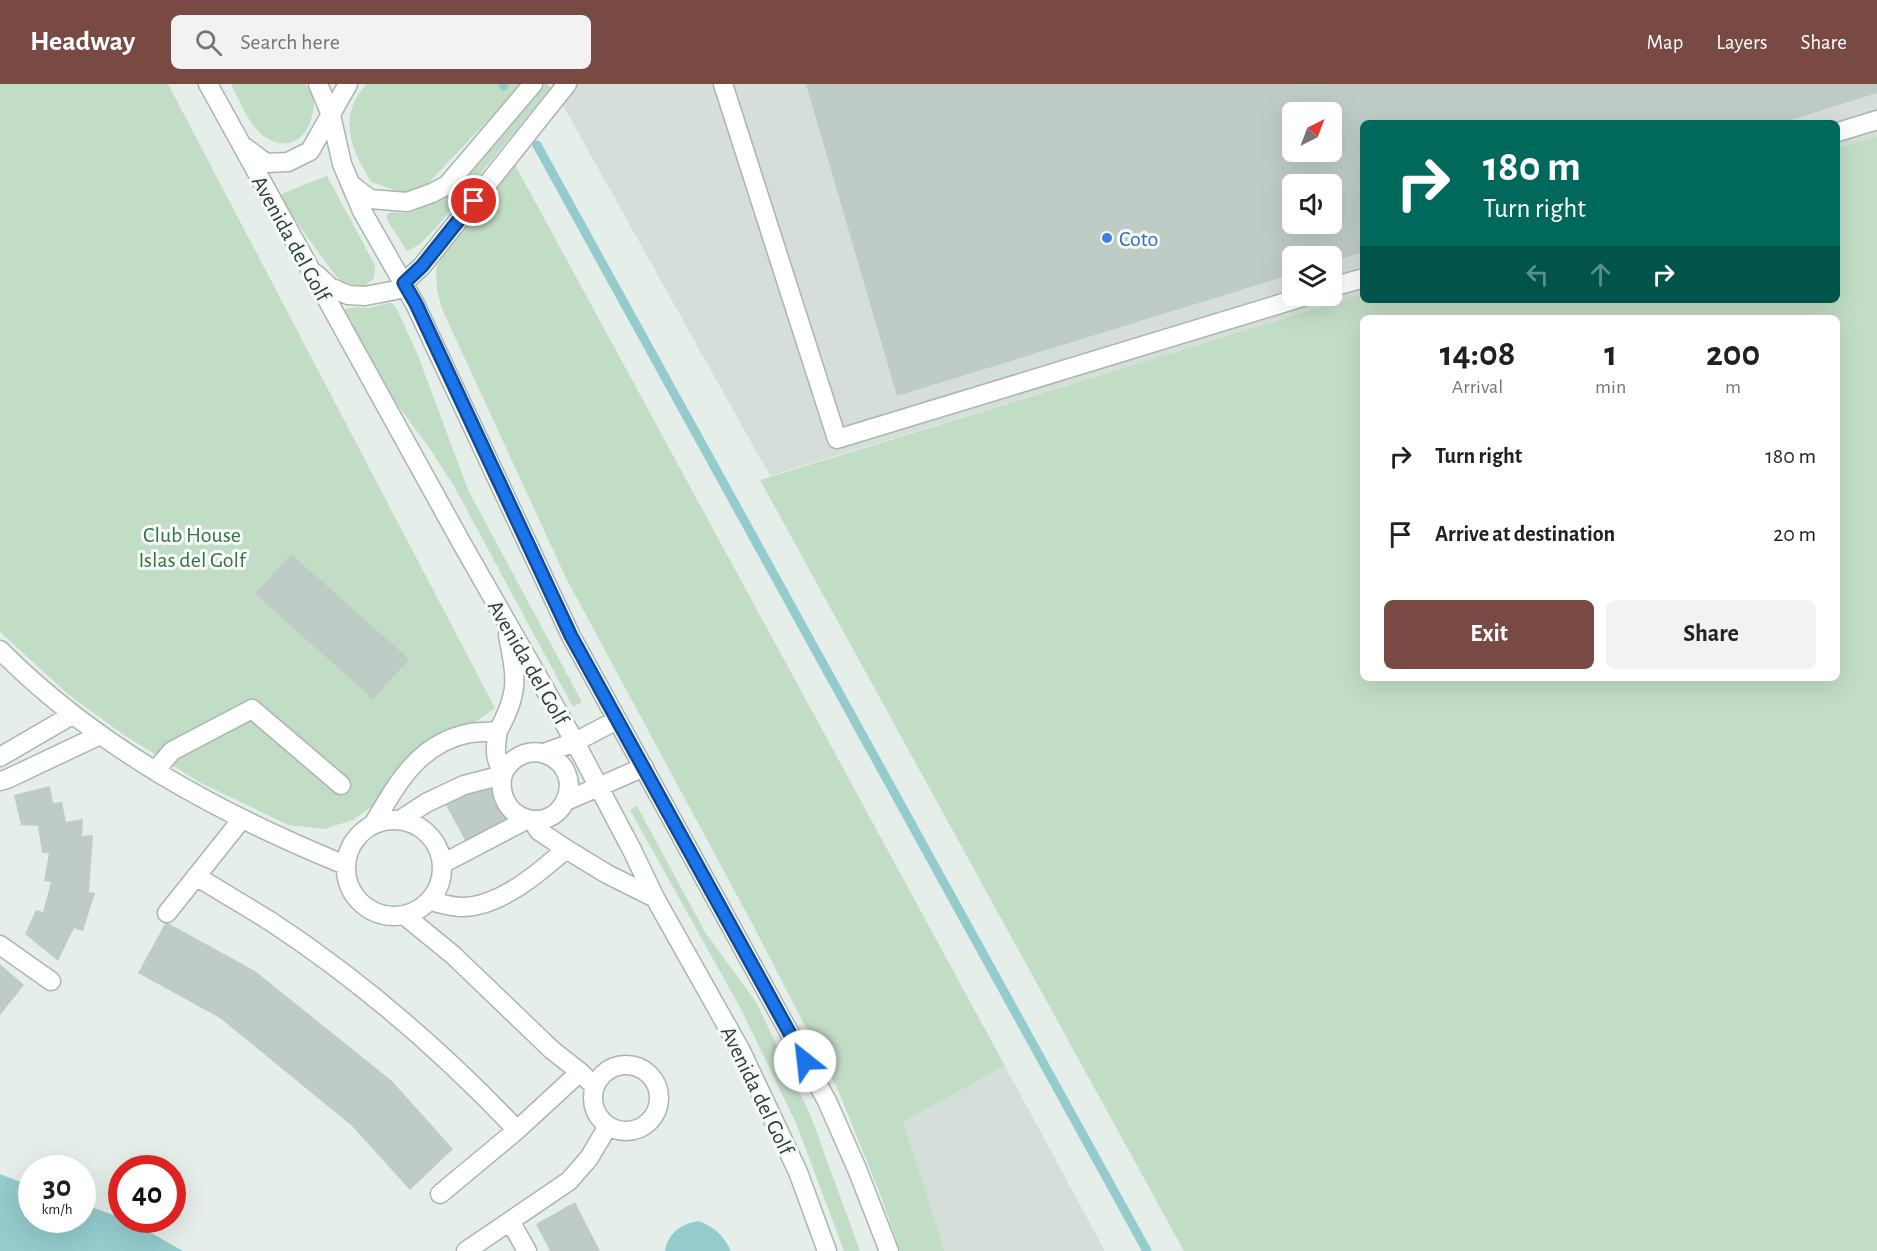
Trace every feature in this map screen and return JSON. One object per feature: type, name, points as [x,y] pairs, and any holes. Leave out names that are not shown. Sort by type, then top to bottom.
[{"type":"street","name":"Avenida del Golf","points":[[208,84],[575,742],[655,898],[741,1051],[798,1172],[827,1251]]},
{"type":"street","points":[[318,84],[331,115],[342,164],[362,211],[416,304],[571,636],[827,1101],[889,1251]]},
{"type":"street","points":[[240,143],[266,163],[288,162],[310,151],[348,84]]},
{"type":"street","points":[[350,183],[370,199],[407,202],[447,185],[533,84]]},
{"type":"street","points":[[309,267],[330,287],[348,295],[365,296],[396,290],[422,266],[567,84]]},
{"type":"street","points":[[723,84],[837,440],[1282,303]]},
{"type":"street","points":[[1840,131],[1877,120]]},
{"type":"street","points":[[1342,284],[1360,279]]},
{"type":"street","points":[[503,774],[497,762],[495,750],[498,731],[513,697],[516,676],[506,621]]},
{"type":"street","points":[[0,650],[72,715],[155,771],[242,819],[345,865]]},
{"type":"street","points":[[155,771],[172,751],[252,709],[341,785]]},
{"type":"street","points":[[0,757],[72,715]]},
{"type":"street","points":[[544,753],[560,763],[566,772],[569,791],[566,801],[555,814],[539,820],[530,820],[509,808],[503,798],[501,786],[503,774],[514,758],[534,752],[544,753],[575,742],[617,720]]},
{"type":"street","points":[[374,823],[396,786],[414,762],[444,742],[470,734],[498,731]]},
{"type":"street","points":[[0,781],[100,735]]},
{"type":"street","points":[[566,801],[644,767]]},
{"type":"street","points":[[400,820],[426,803],[464,785],[503,774]]},
{"type":"street","points":[[167,913],[242,819]]},
{"type":"street","points":[[387,819],[400,820],[413,823],[433,840],[440,851],[441,877],[430,901],[418,910],[404,915],[389,916],[375,912],[352,894],[345,865],[354,840],[363,830],[387,819]]},
{"type":"street","points":[[530,820],[539,831],[566,849],[607,874],[655,898]]},
{"type":"street","points":[[442,864],[530,820]]},
{"type":"street","points":[[430,901],[460,908],[486,904],[528,880],[566,849]]},
{"type":"street","points":[[196,876],[271,922],[356,983],[481,1092],[517,1130]]},
{"type":"street","points":[[404,915],[453,955],[552,1050],[595,1087]]},
{"type":"street","points":[[0,945],[51,981]]},
{"type":"street","points":[[618,1065],[639,1068],[655,1082],[658,1103],[655,1113],[640,1128],[629,1131],[608,1126],[594,1108],[595,1087],[600,1077],[618,1065]]},
{"type":"street","points":[[440,1194],[517,1130],[580,1072]]},
{"type":"street","points":[[466,1251],[574,1176],[589,1158],[608,1126]]},
{"type":"street","points":[[510,1221],[528,1251]]},
{"type":"shaded area","points":[[551,84],[1877,84],[1877,136],[1840,147],[1840,120],[1360,120],[1360,295],[1342,300],[1342,246],[1282,246],[1282,306],[1324,306],[770,476]]},
{"type":"shaded area","points":[[1005,1066],[1105,1251],[945,1251],[903,1122]]},
{"type":"green space","name":"Club House Islas del Golf","points":[[0,84],[168,84],[495,708],[385,788],[371,807],[353,820],[324,829],[288,825],[199,782],[121,733],[69,695],[0,632]]},
{"type":"green space","points":[[231,84],[305,84],[314,102],[312,117],[307,128],[297,140],[290,143],[268,139],[251,122]]},
{"type":"green space","points":[[366,84],[522,84],[421,191],[400,192],[371,182],[352,143],[349,122],[351,111],[355,100]]},
{"type":"green space","points":[[538,84],[547,84],[551,88],[435,229],[419,245],[407,251],[387,220],[387,214],[416,211],[443,194]]},
{"type":"green space","points":[[1877,136],[1877,1251],[1184,1251],[760,480],[1324,306],[1342,306],[1342,300],[1360,295],[1360,303],[1840,303],[1840,147]]},
{"type":"green space","points":[[513,161],[1005,1066],[903,1122],[945,1251],[900,1251],[880,1194],[838,1090],[754,927],[566,578],[442,309],[437,290],[436,269],[446,247]]},
{"type":"green space","points":[[327,176],[375,265],[374,278],[364,287],[344,283],[335,275],[279,200],[281,194]]},
{"type":"green space","points":[[392,303],[397,309],[419,358],[468,490],[582,702],[573,707],[454,486],[426,443],[389,394],[344,314],[345,309],[369,308]]},
{"type":"green space","points":[[637,806],[705,932],[756,1002],[810,1114],[860,1251],[844,1251],[796,1123],[742,1011],[630,810]]},
{"type":"water","points":[[0,1174],[18,1181],[18,1233],[96,1233],[96,1209],[108,1213],[108,1233],[151,1233],[183,1251],[0,1251]]},
{"type":"water","points":[[698,1221],[718,1232],[731,1251],[665,1251],[669,1239],[676,1230]]},
{"type":"building","name":"Coto","points":[[806,84],[1877,84],[1877,93],[1791,120],[1360,120],[1360,253],[1342,259],[1342,246],[1282,246],[1282,277],[897,396]]},
{"type":"building","points":[[291,554],[409,659],[373,699],[255,594]]},
{"type":"building","points":[[489,783],[510,822],[467,844],[446,805]]},
{"type":"building","points":[[50,786],[53,803],[62,802],[66,822],[83,819],[82,836],[93,835],[89,892],[95,893],[83,931],[74,928],[58,961],[25,934],[36,910],[43,912],[51,882],[44,881],[49,853],[42,853],[38,826],[21,825],[14,795]]},
{"type":"building","points":[[166,922],[255,971],[392,1081],[453,1149],[410,1190],[352,1126],[220,1018],[138,973]]},
{"type":"building","points":[[0,964],[24,985],[0,1015]]},
{"type":"building","points":[[575,1202],[600,1251],[550,1251],[536,1224]]},
{"type":"waterway","points":[[537,145],[1147,1251]]},
{"type":"place","name":"Coto","points":[[1107,238]]},
{"type":"route","points":[[474,201],[422,266],[404,283],[416,304],[571,636],[805,1061]]}]
